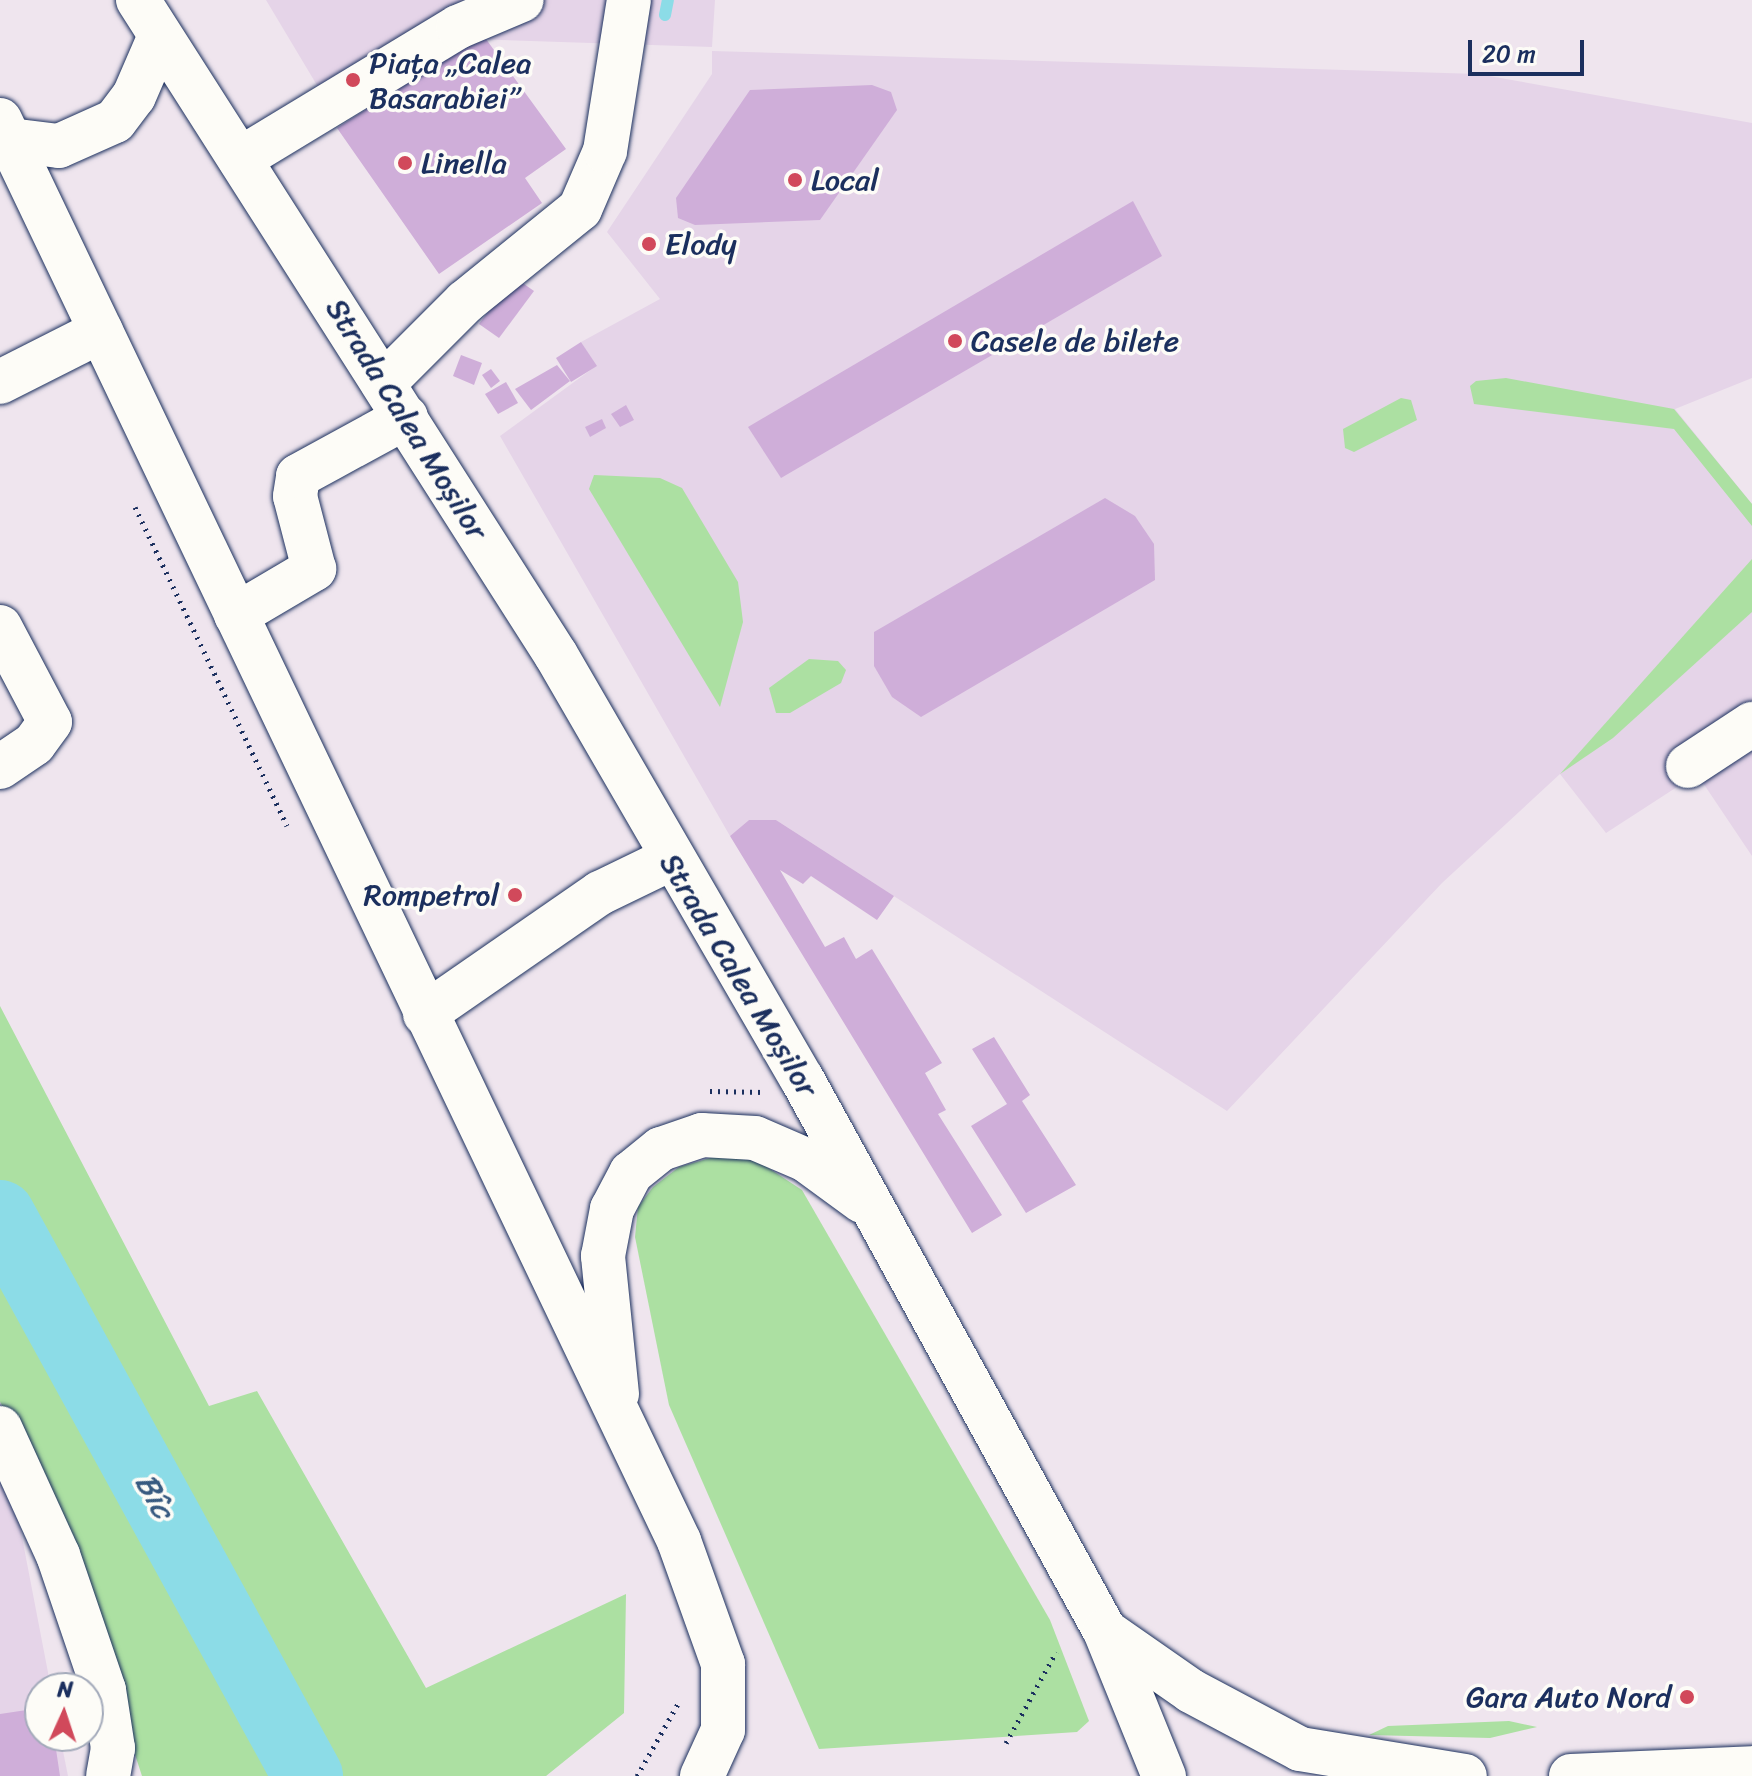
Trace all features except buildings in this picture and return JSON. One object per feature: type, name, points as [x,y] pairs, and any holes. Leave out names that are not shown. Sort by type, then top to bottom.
[{"type":"main road","points":[[240,159],[469,21],[522,0]]},
{"type":"main road","points":[[236,615],[314,569],[295,496],[298,476],[395,400],[465,302],[580,209],[605,151],[629,0]]},
{"type":"main road","points":[[5,130],[59,146],[115,121],[134,96],[149,18]]},
{"type":"main road","name":"Strada Calea Moșilor","points":[[149,18],[556,655],[871,1207],[1105,1631],[1191,1691],[1300,1749],[1465,1776]]},
{"type":"main road","points":[[5,130],[620,1428],[679,1541],[723,1664],[723,1730],[702,1776]]},
{"type":"main road","points":[[0,382],[101,331]]},
{"type":"main road","points":[[0,627],[50,715],[42,737],[0,767]]},
{"type":"main road","points":[[1688,766],[1752,724]]},
{"type":"main road","points":[[425,1014],[600,893],[670,859]]},
{"type":"main road","points":[[620,1428],[603,1256],[612,1209],[631,1173],[661,1149],[702,1135],[755,1138],[806,1160],[871,1207]]},
{"type":"main road","points":[[0,1428],[58,1555],[104,1690],[113,1748],[108,1776]]},
{"type":"main road","points":[[1105,1631],[1164,1776]]},
{"type":"main road","points":[[1571,1776],[1752,1768]]},
{"type":"path","points":[[1006,1743],[1056,1652]]},
{"type":"shaded area","name":"Piața „Calea Basarabiei”","points":[[266,0],[715,0],[712,47],[470,39],[333,112]]},
{"type":"shaded area","points":[[712,51],[1478,74],[1752,123],[1752,378],[1675,409],[1752,504],[1752,856],[1697,774],[1606,833],[1560,774],[1442,883],[1227,1111],[776,820],[749,820],[730,836],[500,436],[596,366],[581,342],[660,299],[607,232],[712,74]]},
{"type":"shaded area","points":[[0,1475],[16,1506],[48,1672],[24,1672],[24,1752],[63,1752],[68,1776],[0,1776]]},
{"type":"green space","points":[[1506,378],[1674,409],[1752,504],[1752,526],[1674,429],[1474,404],[1470,386],[1476,381]]},
{"type":"green space","points":[[1401,398],[1411,400],[1417,420],[1354,452],[1345,448],[1343,429]]},
{"type":"green space","points":[[594,475],[660,478],[682,488],[738,582],[743,622],[720,707],[589,489]]},
{"type":"green space","points":[[1752,559],[1752,612],[1613,738],[1560,774]]},
{"type":"green space","points":[[809,659],[838,661],[846,670],[841,683],[790,713],[776,713],[769,688]]},
{"type":"green space","points":[[0,1006],[209,1406],[257,1391],[426,1688],[626,1594],[624,1713],[546,1776],[142,1776],[43,1473],[0,1402]]},
{"type":"green space","points":[[717,1156],[758,1161],[802,1190],[1050,1620],[1089,1721],[1077,1732],[819,1749],[669,1405],[635,1237],[638,1207],[653,1187],[679,1167]]},
{"type":"green space","points":[[1509,1721],[1537,1727],[1490,1738],[1369,1735],[1388,1726]]},
{"type":"waterway","points":[[665,15],[668,0]]},
{"type":"waterway","name":"Bîc","points":[[0,1215],[308,1776]]},
{"type":"place","name":"Piața „Calea Basarabiei”","points":[[353,80]]},
{"type":"place","name":"Linella","points":[[405,163]]},
{"type":"place","name":"Local","points":[[795,180]]},
{"type":"place","name":"Elody","points":[[649,244]]},
{"type":"place","name":"Casele de bilete","points":[[955,341]]},
{"type":"place","name":"Rompetrol","points":[[515,895]]},
{"type":"place","name":"Gara Auto Nord","points":[[1687,1697]]}]
